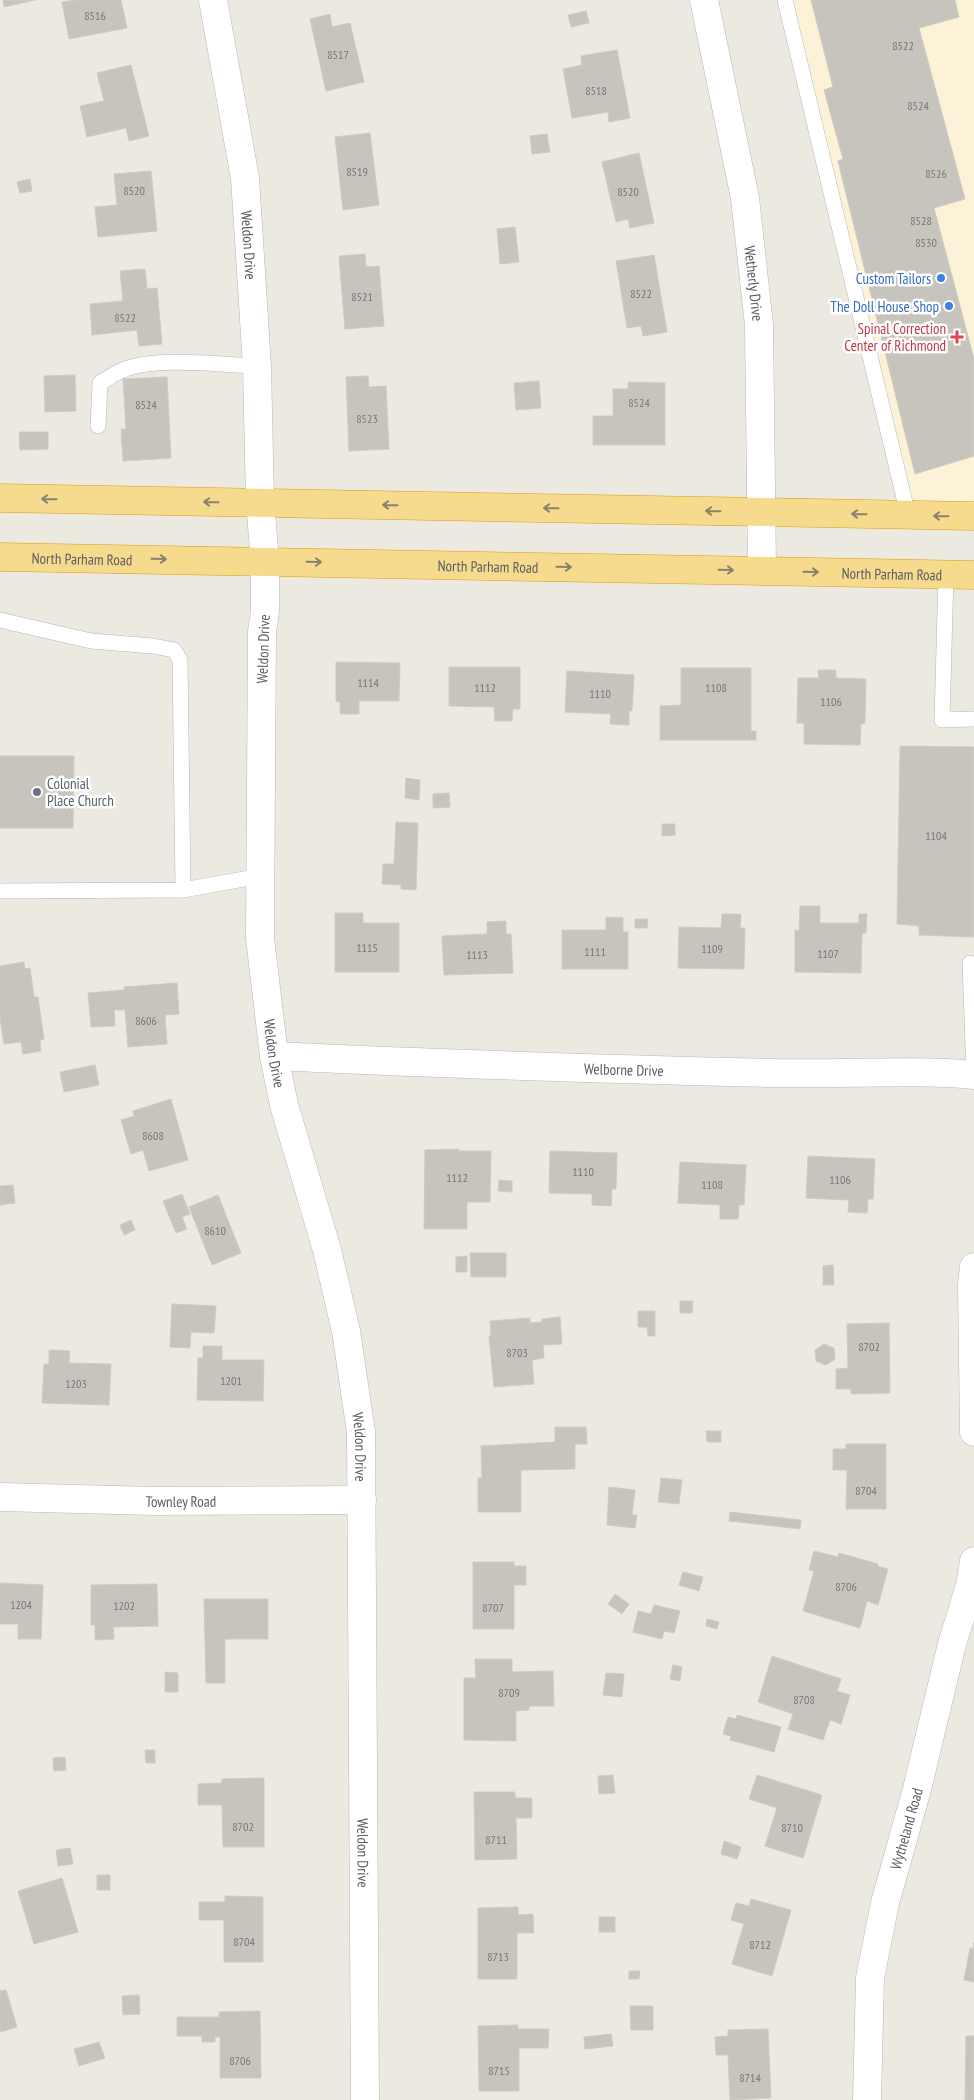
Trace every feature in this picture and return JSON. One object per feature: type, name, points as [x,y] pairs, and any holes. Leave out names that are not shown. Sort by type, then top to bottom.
[{"type":"highway","points":[[0,498],[974,516]]},
{"type":"highway","name":"North Parham Road","points":[[0,557],[974,575]]},
{"type":"street","name":"Weldon Drive","points":[[213,0],[245,178],[257,366],[260,502],[265,561],[265,611],[262,632],[260,938],[274,1056],[284,1105],[327,1250],[346,1331],[358,1403],[362,1500],[365,2100]]},
{"type":"street","name":"Wetherly Drive","points":[[704,0],[745,198],[759,325],[762,570]]},
{"type":"street","name":"Welborne Drive","points":[[274,1056],[486,1066],[805,1074],[938,1073],[974,1075]]},
{"type":"street","points":[[974,1267],[972,1284],[974,1432]]},
{"type":"street","name":"Townley Road","points":[[0,1497],[154,1501],[362,1500]]},
{"type":"street","name":"Wytheland Road","points":[[866,2100],[867,2025],[872,1969],[885,1903],[917,1789],[952,1644],[970,1586],[974,1561]]},
{"type":"lane","points":[[785,0],[908,515]]},
{"type":"lane","points":[[98,426],[100,383],[124,369],[145,365],[185,363],[257,366]]},
{"type":"lane","points":[[946,575],[942,720],[974,719]]},
{"type":"lane","points":[[0,620],[91,641],[153,646],[174,650],[180,660],[183,890]]},
{"type":"lane","points":[[0,891],[183,890],[261,876]]},
{"type":"lane","points":[[970,963],[974,1075]]},
{"type":"shaded area","points":[[781,0],[974,0],[974,517],[908,515]]},
{"type":"building","points":[[3,0],[35,0],[4,7]]},
{"type":"building","points":[[75,0],[121,0],[127,28],[69,39],[62,2]]},
{"type":"building","points":[[811,0],[955,0],[959,17],[919,28],[965,199],[934,208],[974,359],[974,456],[915,474],[838,161],[843,159],[824,90],[833,87]]},
{"type":"building","points":[[586,11],[589,23],[571,27],[568,15]]},
{"type":"building","points":[[330,14],[332,27],[350,23],[364,82],[326,91],[310,19]]},
{"type":"building","points":[[617,50],[630,118],[609,122],[608,112],[572,118],[563,69],[582,65],[581,56]]},
{"type":"building","points":[[131,65],[149,136],[129,141],[126,128],[87,137],[80,106],[104,101],[97,73]]},
{"type":"building","points":[[370,133],[379,205],[343,210],[335,137]]},
{"type":"building","points":[[547,134],[550,152],[532,154],[530,136]]},
{"type":"building","points":[[639,153],[654,223],[630,228],[628,219],[616,222],[602,162]]},
{"type":"building","points":[[151,171],[157,231],[98,237],[95,207],[117,205],[114,174]]},
{"type":"building","points":[[30,179],[32,191],[20,193],[17,182]]},
{"type":"building","points":[[515,227],[519,262],[500,264],[497,229]]},
{"type":"building","points":[[365,254],[366,267],[379,266],[384,326],[345,329],[339,256]]},
{"type":"building","points":[[654,255],[667,332],[643,336],[641,326],[627,328],[616,261]]},
{"type":"building","points":[[145,269],[147,289],[157,288],[162,344],[139,346],[137,330],[92,335],[90,304],[123,301],[120,271]]},
{"type":"building","points":[[75,375],[76,411],[45,412],[44,376]]},
{"type":"building","points":[[368,376],[369,387],[386,386],[389,449],[349,451],[346,377]]},
{"type":"building","points":[[167,377],[171,458],[123,461],[121,429],[126,429],[123,379]]},
{"type":"building","points":[[539,381],[541,408],[516,410],[514,383]]},
{"type":"building","points":[[628,382],[665,383],[665,445],[593,445],[593,416],[613,416],[613,389],[628,389]]},
{"type":"building","points":[[19,432],[48,432],[48,449],[20,450]]},
{"type":"building","points":[[336,662],[400,663],[399,701],[359,701],[359,714],[340,714],[340,702],[336,701]]},
{"type":"building","points":[[449,667],[520,667],[520,709],[513,709],[512,721],[495,721],[494,707],[449,706]]},
{"type":"building","points":[[681,668],[751,668],[751,731],[756,731],[756,740],[660,740],[660,706],[681,705]]},
{"type":"building","points":[[818,670],[836,670],[836,678],[866,679],[865,723],[861,724],[860,745],[804,744],[804,723],[797,723],[798,678],[819,678]]},
{"type":"building","points":[[567,671],[634,675],[632,711],[629,711],[629,725],[610,724],[611,714],[565,712]]},
{"type":"building","points":[[900,746],[974,747],[974,937],[919,935],[919,926],[897,924]]},
{"type":"building","name":"Colonial Place Church","points":[[0,756],[74,756],[73,828],[0,828]]},
{"type":"building","points":[[406,778],[420,780],[419,800],[405,798]]},
{"type":"building","points":[[449,793],[450,807],[433,808],[433,794]]},
{"type":"building","points":[[396,822],[418,823],[416,890],[401,889],[401,885],[382,884],[383,864],[394,864]]},
{"type":"building","points":[[662,824],[675,824],[675,835],[662,836]]},
{"type":"building","points":[[800,906],[820,906],[820,923],[859,923],[859,914],[867,914],[866,933],[862,933],[861,973],[795,972],[795,930],[799,931]]},
{"type":"building","points":[[335,913],[363,913],[363,923],[399,923],[399,972],[335,972]]},
{"type":"building","points":[[722,914],[741,914],[740,928],[745,928],[744,969],[678,968],[679,927],[721,928]]},
{"type":"building","points":[[606,917],[623,918],[623,932],[628,932],[628,969],[562,969],[562,930],[606,930]]},
{"type":"building","points":[[635,919],[648,919],[647,928],[635,928]]},
{"type":"building","points":[[506,921],[506,934],[511,934],[513,973],[444,975],[442,936],[487,934],[487,922]]},
{"type":"building","points":[[24,962],[25,969],[30,968],[34,997],[38,997],[44,1039],[40,1040],[41,1051],[23,1054],[21,1042],[4,1044],[0,1018],[0,966]]},
{"type":"building","points":[[177,983],[179,1014],[165,1015],[167,1044],[128,1047],[125,1010],[114,1010],[115,1026],[91,1027],[88,993],[124,990],[124,987]]},
{"type":"building","points":[[95,1065],[99,1085],[64,1092],[60,1072]]},
{"type":"building","points":[[171,1099],[188,1160],[149,1171],[143,1150],[131,1154],[121,1120],[134,1116],[133,1111]]},
{"type":"building","points":[[459,1149],[458,1151],[491,1151],[490,1202],[467,1202],[467,1229],[424,1229],[425,1150]]},
{"type":"building","points":[[550,1151],[617,1153],[616,1189],[612,1189],[611,1206],[592,1205],[592,1194],[549,1193]]},
{"type":"building","points":[[808,1156],[875,1159],[873,1199],[868,1199],[867,1213],[848,1212],[849,1200],[806,1198]]},
{"type":"building","points":[[680,1162],[746,1165],[744,1205],[739,1205],[738,1219],[720,1219],[720,1205],[678,1203]]},
{"type":"building","points":[[499,1180],[512,1181],[512,1192],[498,1191]]},
{"type":"building","points":[[13,1185],[15,1203],[0,1205],[0,1186]]},
{"type":"building","points":[[182,1194],[190,1214],[182,1217],[187,1229],[176,1233],[163,1201]]},
{"type":"building","points":[[218,1195],[241,1253],[212,1265],[189,1207]]},
{"type":"building","points":[[131,1220],[135,1230],[124,1235],[120,1225]]},
{"type":"building","points":[[470,1253],[506,1253],[506,1277],[471,1277]]},
{"type":"building","points":[[467,1256],[467,1272],[456,1272],[456,1257]]},
{"type":"building","points":[[833,1265],[834,1285],[823,1285],[823,1266]]},
{"type":"building","points":[[680,1301],[693,1301],[692,1313],[680,1313]]},
{"type":"building","points":[[172,1304],[216,1306],[214,1333],[191,1332],[190,1348],[170,1347]]},
{"type":"building","points":[[638,1311],[655,1311],[655,1336],[648,1336],[647,1327],[638,1327]]},
{"type":"building","points":[[560,1317],[562,1344],[543,1345],[544,1358],[532,1360],[534,1384],[494,1387],[489,1336],[491,1336],[490,1321],[530,1318],[530,1323],[542,1322],[542,1319]]},
{"type":"building","points":[[889,1323],[890,1393],[851,1394],[851,1389],[836,1389],[836,1369],[848,1368],[847,1324]]},
{"type":"building","points":[[824,1344],[834,1348],[835,1359],[826,1365],[816,1361],[815,1350]]},
{"type":"building","points":[[203,1346],[222,1346],[222,1360],[264,1360],[263,1401],[197,1400],[198,1358],[203,1358]]},
{"type":"building","points":[[49,1350],[70,1351],[69,1363],[111,1364],[109,1405],[42,1403],[44,1364],[49,1364]]},
{"type":"building","points":[[555,1427],[586,1427],[587,1444],[575,1444],[575,1469],[521,1470],[521,1512],[478,1512],[478,1478],[482,1478],[481,1446],[555,1442]]},
{"type":"building","points":[[706,1431],[721,1431],[721,1442],[707,1442]]},
{"type":"building","points":[[846,1444],[886,1444],[886,1509],[846,1509],[847,1470],[833,1470],[833,1449],[846,1449]]},
{"type":"building","points":[[661,1478],[682,1480],[679,1504],[658,1502]]},
{"type":"building","points":[[609,1487],[635,1490],[632,1515],[637,1515],[635,1528],[607,1525]]},
{"type":"building","points":[[730,1512],[801,1520],[800,1529],[729,1521]]},
{"type":"building","points":[[814,1551],[838,1557],[839,1553],[878,1564],[877,1566],[888,1569],[878,1605],[867,1601],[860,1628],[803,1611],[814,1571],[809,1570]]},
{"type":"building","points":[[473,1562],[514,1562],[514,1566],[526,1566],[526,1585],[514,1585],[514,1629],[473,1629]]},
{"type":"building","points":[[683,1572],[703,1577],[699,1591],[679,1585]]},
{"type":"building","points":[[0,1583],[43,1585],[41,1639],[18,1639],[18,1624],[0,1624]]},
{"type":"building","points":[[157,1584],[158,1626],[113,1627],[114,1639],[95,1640],[95,1625],[91,1625],[91,1585]]},
{"type":"building","points":[[615,1594],[629,1604],[622,1614],[608,1604]]},
{"type":"building","points":[[204,1599],[268,1599],[268,1639],[225,1639],[225,1683],[206,1683]]},
{"type":"building","points":[[654,1605],[680,1611],[674,1633],[664,1631],[662,1639],[633,1632],[638,1611],[651,1614]]},
{"type":"building","points":[[707,1619],[719,1622],[717,1629],[706,1626]]},
{"type":"building","points":[[772,1656],[841,1679],[837,1691],[850,1695],[841,1724],[830,1720],[823,1740],[788,1729],[793,1714],[758,1702]]},
{"type":"building","points":[[475,1659],[512,1659],[512,1672],[553,1671],[554,1706],[529,1706],[529,1710],[516,1711],[516,1741],[464,1740],[464,1678],[476,1678]]},
{"type":"building","points":[[673,1665],[682,1667],[680,1681],[670,1679]]},
{"type":"building","points":[[165,1672],[178,1673],[178,1692],[165,1692]]},
{"type":"building","points":[[606,1673],[624,1674],[622,1697],[603,1695]]},
{"type":"building","points":[[737,1715],[781,1727],[774,1752],[730,1740],[731,1736],[723,1734],[728,1717],[736,1719]]},
{"type":"building","points":[[145,1750],[155,1750],[155,1763],[146,1763]]},
{"type":"building","points":[[65,1757],[66,1770],[54,1771],[53,1758]]},
{"type":"building","points":[[613,1775],[615,1793],[599,1794],[598,1776]]},
{"type":"building","points":[[757,1775],[822,1795],[803,1858],[765,1846],[777,1808],[749,1799]]},
{"type":"building","points":[[264,1778],[264,1847],[223,1847],[222,1805],[198,1805],[198,1784],[222,1783],[222,1779]]},
{"type":"building","points":[[474,1792],[515,1792],[515,1798],[532,1798],[532,1818],[516,1818],[517,1859],[475,1860]]},
{"type":"building","points":[[724,1841],[741,1847],[737,1859],[721,1854]]},
{"type":"building","points":[[70,1848],[73,1864],[58,1866],[56,1850]]},
{"type":"building","points":[[97,1875],[110,1875],[110,1890],[97,1890]]},
{"type":"building","points":[[62,1878],[78,1932],[34,1944],[18,1891]]},
{"type":"building","points":[[225,1896],[263,1897],[263,1962],[224,1962],[224,1920],[199,1920],[199,1902],[225,1902]]},
{"type":"building","points":[[751,1899],[791,1910],[772,1976],[732,1964],[744,1924],[731,1920],[736,1903],[749,1906]]},
{"type":"building","points":[[518,1907],[518,1915],[533,1914],[534,1933],[517,1933],[517,1979],[478,1979],[478,1908]]},
{"type":"building","points":[[599,1917],[615,1917],[615,1932],[599,1932]]},
{"type":"building","points":[[974,1942],[974,1982],[964,1980],[970,1948],[973,1949]]},
{"type":"building","points":[[629,1971],[640,1971],[639,1979],[629,1979]]},
{"type":"building","points":[[6,1990],[17,2027],[0,2032],[0,1991]]},
{"type":"building","points":[[139,1995],[140,2014],[123,2015],[122,1996]]},
{"type":"building","points":[[630,2006],[653,2006],[653,2030],[631,2030]]},
{"type":"building","points":[[260,2011],[261,2078],[220,2078],[220,2037],[215,2037],[215,2042],[202,2042],[202,2036],[177,2036],[177,2017],[219,2017],[219,2012]]},
{"type":"building","points":[[518,2025],[518,2029],[549,2029],[548,2048],[519,2048],[519,2091],[479,2091],[478,2026]]},
{"type":"building","points":[[768,2029],[771,2098],[730,2100],[728,2055],[716,2055],[715,2037],[728,2036],[728,2030]]},
{"type":"building","points":[[611,2034],[613,2046],[585,2049],[584,2037]]},
{"type":"building","points":[[966,2036],[974,2036],[974,2100],[965,2100]]},
{"type":"building","points":[[99,2042],[105,2058],[79,2066],[74,2049]]},
{"type":"place","name":"Custom Tailors","points":[[941,278]]},
{"type":"place","name":"The Doll House Shop","points":[[949,306]]},
{"type":"place","name":"Spinal Correction Center of Richmond","points":[[957,337]]},
{"type":"place","name":"Colonial Place Church","points":[[37,792]]}]
